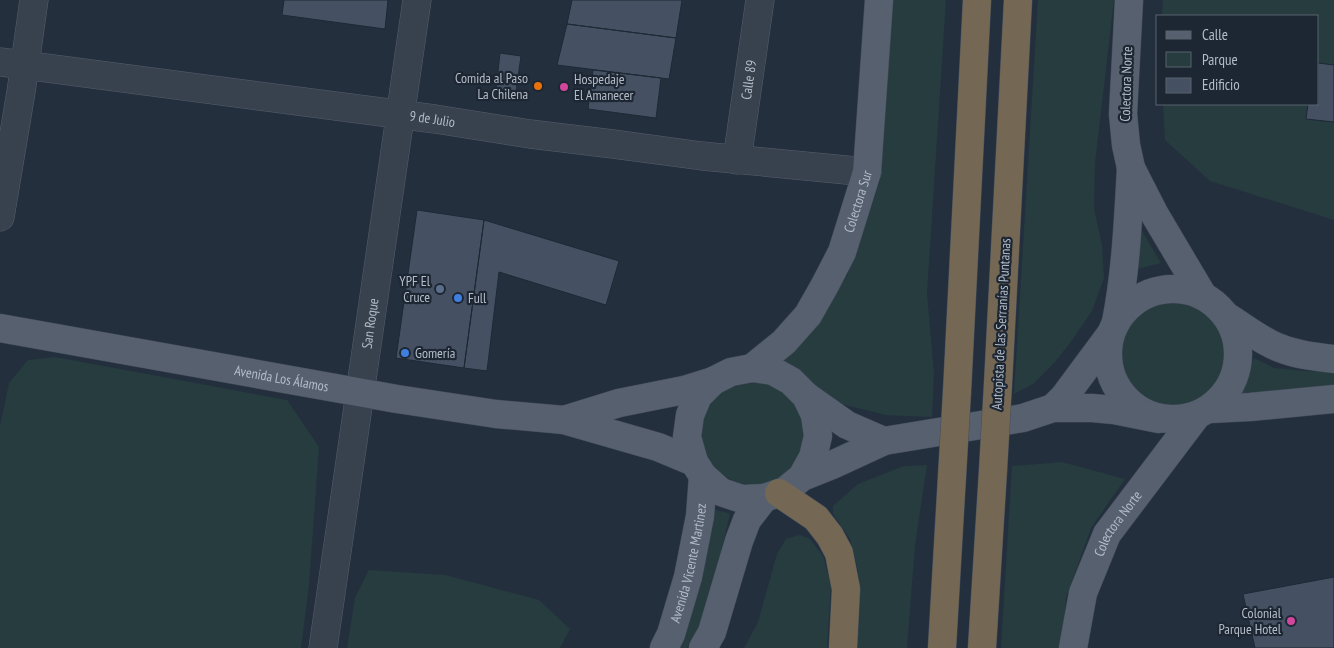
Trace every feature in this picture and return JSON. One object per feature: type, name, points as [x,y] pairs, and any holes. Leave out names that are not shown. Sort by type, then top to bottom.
[{"type":"highway","points":[[942,648],[977,0]]},
{"type":"highway","name":"Autopista de las Serranías Puntanas","points":[[982,648],[1018,0]]},
{"type":"highway","points":[[772,496],[816,518],[830,536],[839,553],[846,589],[843,648]]},
{"type":"main road","name":"Colectora Sur","points":[[752,368],[784,342],[808,315],[842,252],[867,172],[878,0]]},
{"type":"main road","name":"Colectora Norte","points":[[1129,0],[1123,114],[1126,145],[1131,168],[1155,215],[1203,296]]},
{"type":"main road","name":"Colectora Norte","points":[[1113,328],[1121,296],[1124,270],[1131,168]]},
{"type":"main road","points":[[1053,408],[1070,390],[1128,306],[1145,295],[1164,289],[1184,289],[1203,296],[1216,305],[1226,316],[1236,335],[1238,355],[1235,376],[1225,394],[1204,412]]},
{"type":"main road","points":[[1226,316],[1280,348],[1314,357],[1334,359]]},
{"type":"main road","name":"Avenida Los Álamos","points":[[0,328],[360,392],[496,414],[564,420],[658,447],[698,469]]},
{"type":"main road","points":[[1113,328],[1108,353],[1110,370],[1116,387],[1127,401],[1142,412],[1160,418]]},
{"type":"main road","points":[[884,441],[847,426],[806,396],[791,381],[773,372],[752,368],[731,372],[713,381],[698,396],[690,415],[687,437],[698,469],[721,492],[742,499],[772,496],[785,491],[802,477],[884,441],[1023,418],[1053,408],[1114,410],[1179,420],[1204,412],[1334,399]]},
{"type":"main road","name":"Avenida Los Álamos","points":[[564,420],[619,403],[684,390],[713,381]]},
{"type":"main road","points":[[802,477],[814,457],[818,436],[815,415],[806,396]]},
{"type":"main road","name":"Colectora Norte","points":[[1073,648],[1083,593],[1107,534],[1204,412]]},
{"type":"main road","name":"Avenida Vicente Martinez","points":[[664,648],[671,634],[688,577],[700,516],[698,469]]},
{"type":"main road","points":[[703,648],[712,632],[747,520],[772,496]]},
{"type":"street","points":[[0,217],[13,63],[34,0]]},
{"type":"street","name":"San Roque","points":[[323,648],[417,0]]},
{"type":"street","name":"Calle 89","points":[[737,160],[760,0]]},
{"type":"street","name":"9 de Julio","points":[[13,63],[702,156],[867,172]]},
{"type":"green space","points":[[893,0],[946,0],[927,293],[934,374],[932,417],[886,415],[837,403],[777,361],[811,329],[848,274],[880,181]]},
{"type":"green space","points":[[1038,0],[1114,0],[1095,163],[1094,208],[1102,245],[1104,278],[1092,311],[1070,343],[1055,362],[1033,384],[1014,394]]},
{"type":"green space","points":[[1163,0],[1334,0],[1334,220],[1210,181],[1165,140],[1163,105],[1319,105],[1319,15],[1162,15]]},
{"type":"green space","points":[[1142,231],[1161,263],[1137,269]]},
{"type":"green space","points":[[1174,302],[1194,306],[1211,317],[1222,334],[1226,354],[1222,374],[1211,391],[1194,402],[1174,406],[1154,402],[1137,391],[1126,374],[1122,354],[1126,334],[1137,317],[1154,306]]},
{"type":"green space","points":[[55,357],[287,400],[319,447],[309,585],[301,648],[0,648],[0,426],[9,383],[28,360]]},
{"type":"green space","points":[[1254,358],[1274,368],[1334,372],[1334,386],[1233,398]]},
{"type":"green space","points":[[754,381],[774,385],[791,396],[802,413],[806,433],[802,453],[791,470],[774,481],[754,485],[734,481],[717,470],[706,453],[702,433],[706,413],[717,396],[734,385]]},
{"type":"green space","points":[[1062,462],[1125,479],[1091,528],[1066,598],[1062,648],[1001,648],[1012,466]]},
{"type":"green space","points":[[927,465],[915,545],[907,648],[855,648],[858,571],[850,539],[833,514],[833,506],[858,484],[904,466]]},
{"type":"green space","points":[[714,509],[730,514],[713,584],[700,624],[687,648],[677,648],[691,616],[702,581]]},
{"type":"green space","points":[[799,535],[809,538],[823,556],[831,584],[827,648],[744,648],[758,622],[777,554],[786,539]]},
{"type":"green space","points":[[369,570],[445,575],[539,600],[570,629],[560,648],[347,648],[355,598]]},
{"type":"building","points":[[284,0],[388,0],[385,29],[282,15]]},
{"type":"building","points":[[572,0],[682,0],[676,38],[567,24]]},
{"type":"building","points":[[567,24],[676,38],[669,79],[557,65]]},
{"type":"building","points":[[500,53],[521,56],[516,92],[496,89]]},
{"type":"building","points":[[1319,63],[1334,65],[1334,122],[1306,119],[1308,105],[1319,105]]},
{"type":"building","points":[[593,70],[661,78],[656,118],[588,109]]},
{"type":"building","name":"YPF El Cruce","points":[[417,210],[484,220],[464,368],[396,358]]},
{"type":"building","points":[[484,220],[619,261],[606,305],[499,272],[487,371],[464,368]]},
{"type":"building","name":"Colonial Parque Hotel","points":[[1334,577],[1334,648],[1255,648],[1243,594]]},
{"type":"place","name":"Comida al Paso La Chilena","points":[[538,86]]},
{"type":"place","name":"Hospedaje El Amanecer","points":[[564,87]]},
{"type":"place","name":"YPF El Cruce","points":[[440,289]]},
{"type":"place","name":"Full","points":[[458,298]]},
{"type":"place","name":"Gomería","points":[[405,353]]},
{"type":"place","name":"Colonial Parque Hotel","points":[[1291,621]]}]
